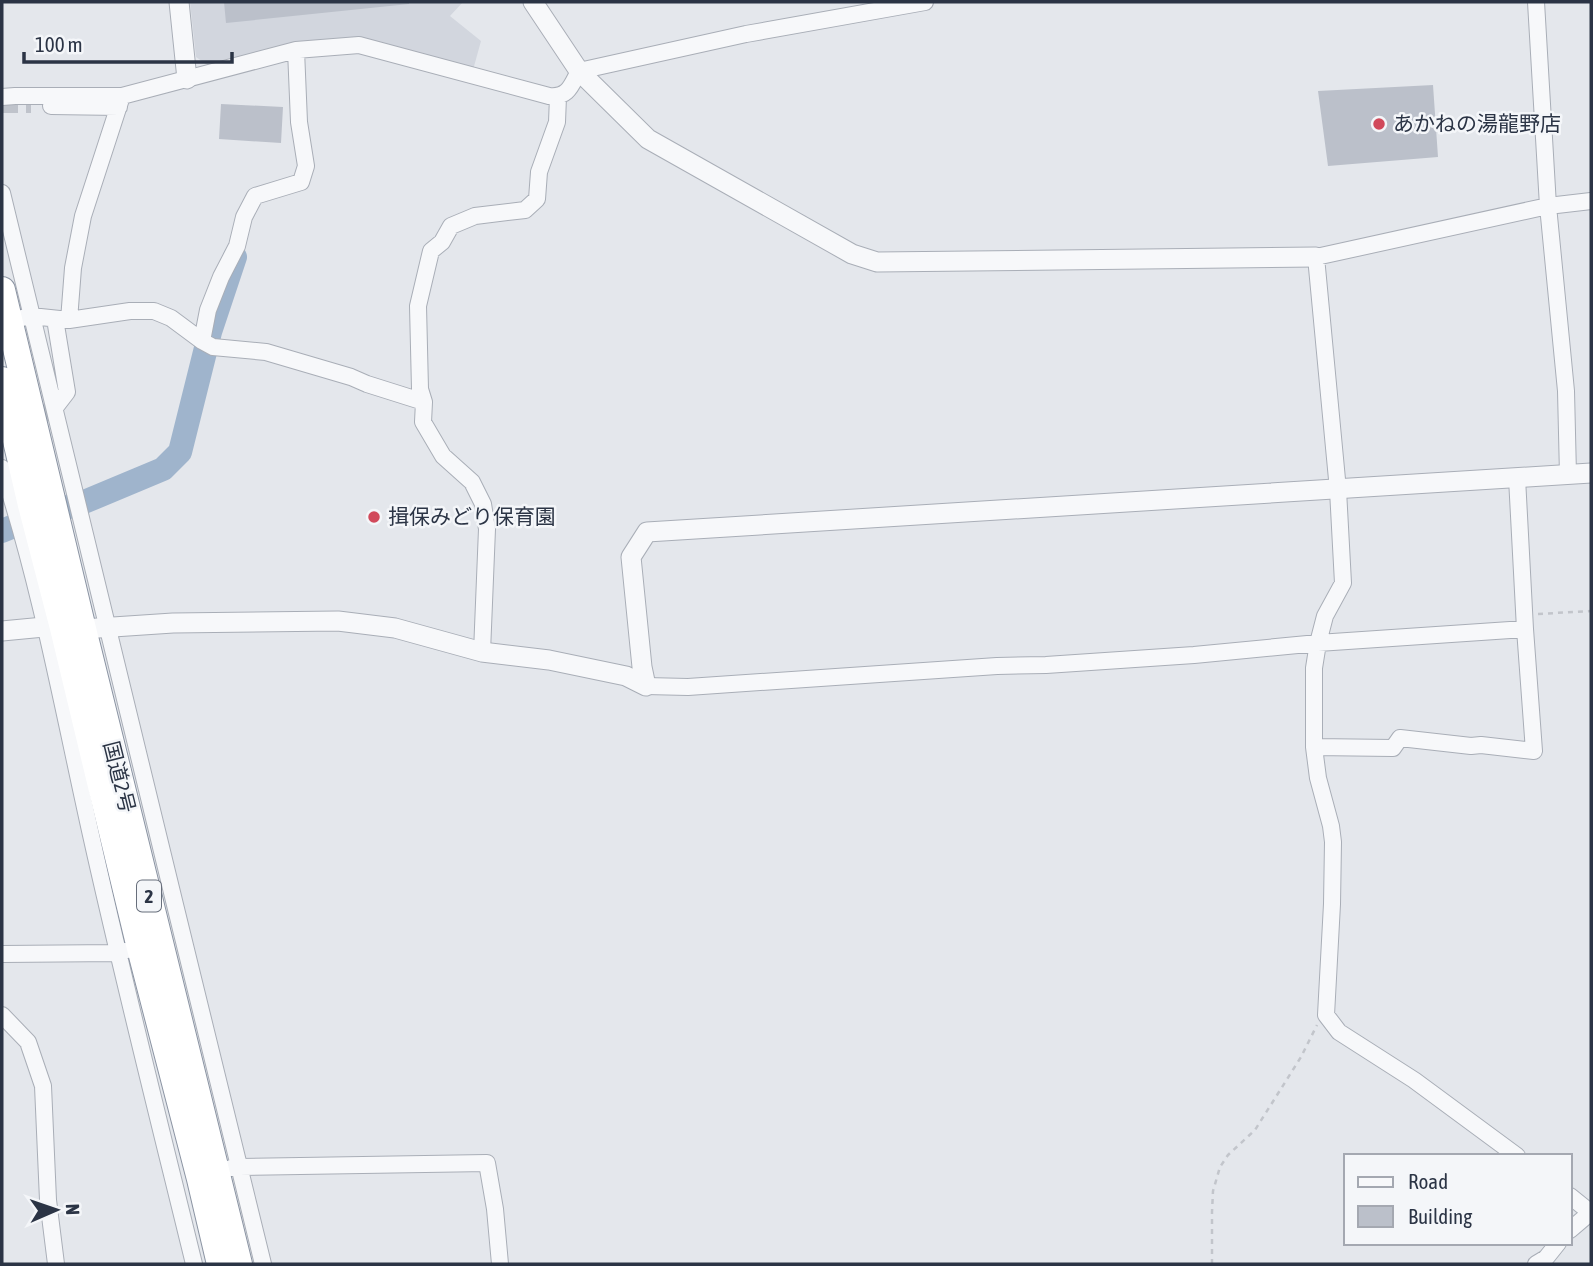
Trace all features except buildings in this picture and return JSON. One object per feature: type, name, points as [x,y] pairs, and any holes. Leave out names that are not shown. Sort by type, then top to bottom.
[{"type":"highway","name":"国道2号","points":[[2,290],[20,318],[42,499]]},
{"type":"highway","name":"国道2号","points":[[2,380],[42,499],[75,628],[228,1169],[239,1264]]},
{"type":"highway","name":"国道2号","points":[[75,628],[129,950],[200,1178],[220,1264]]},
{"type":"street","points":[[179,2],[187,79]]},
{"type":"street","points":[[533,2],[579,71],[648,139],[852,254],[877,262],[1316,257],[1548,206],[1591,201]]},
{"type":"street","points":[[31,105],[104,108],[187,79],[296,50],[359,45],[558,97],[569,90],[579,71],[746,34],[925,2]]},
{"type":"street","points":[[1536,2],[1548,206],[1566,391],[1568,475]]},
{"type":"street","points":[[202,341],[208,310],[216,288],[237,246],[244,217],[255,196],[301,182],[306,166],[299,122],[296,50]]},
{"type":"street","points":[[2,97],[121,102]]},
{"type":"street","points":[[482,652],[487,529],[483,504],[472,482],[443,456],[423,422],[418,306],[431,251],[442,242],[451,226],[475,216],[524,210],[537,199],[539,172],[556,122],[558,97]]},
{"type":"street","points":[[57,405],[67,392],[62,320],[83,216],[121,102]]},
{"type":"street","points":[[2,192],[20,318],[62,320],[154,311],[171,318],[213,347],[266,352],[424,402]]},
{"type":"street","points":[[1316,257],[1338,490],[1343,583],[1325,616],[1314,668],[1314,747],[1318,778],[1333,842],[1326,1015],[1339,1032],[1414,1080],[1514,1154]]},
{"type":"street","points":[[2,468],[42,499],[75,628]]},
{"type":"street","points":[[646,686],[631,557],[647,532],[1591,473]]},
{"type":"street","points":[[1314,747],[1393,748],[1400,738],[1534,751],[1517,478]]},
{"type":"street","points":[[2,631],[173,623],[338,621],[395,628],[482,652],[575,665],[626,676],[646,686],[688,687],[1207,654],[1525,622]]},
{"type":"street","points":[[2,954],[129,950],[194,1264]]},
{"type":"street","points":[[2,1015],[28,1042],[43,1087],[48,1200],[56,1264]]},
{"type":"street","points":[[263,1264],[228,1169],[487,1163],[500,1264]]},
{"type":"street","points":[[1572,1198],[1591,1212],[1572,1228]]},
{"type":"street","points":[[1536,1264],[1546,1258],[1556,1245]]},
{"type":"path","points":[[1525,622],[1591,611]]},
{"type":"path","points":[[1212,1264],[1212,1202],[1220,1167],[1228,1155],[1255,1130],[1326,1015]]},
{"type":"shaded area","points":[[190,2],[463,2],[450,16],[481,41],[473,70],[357,38],[291,44],[206,64],[196,57]]},
{"type":"waterway","points":[[2,531],[84,502],[163,469],[180,452],[210,332],[235,257]]},
{"type":"tunnel","points":[[2,105],[31,105]]},
{"type":"tunnel","points":[[2,443],[57,405]]},
{"type":"place","name":"あかねの湯龍野店","points":[[1379,124]]},
{"type":"place","name":"揖保みどり保育園","points":[[374,517]]}]
